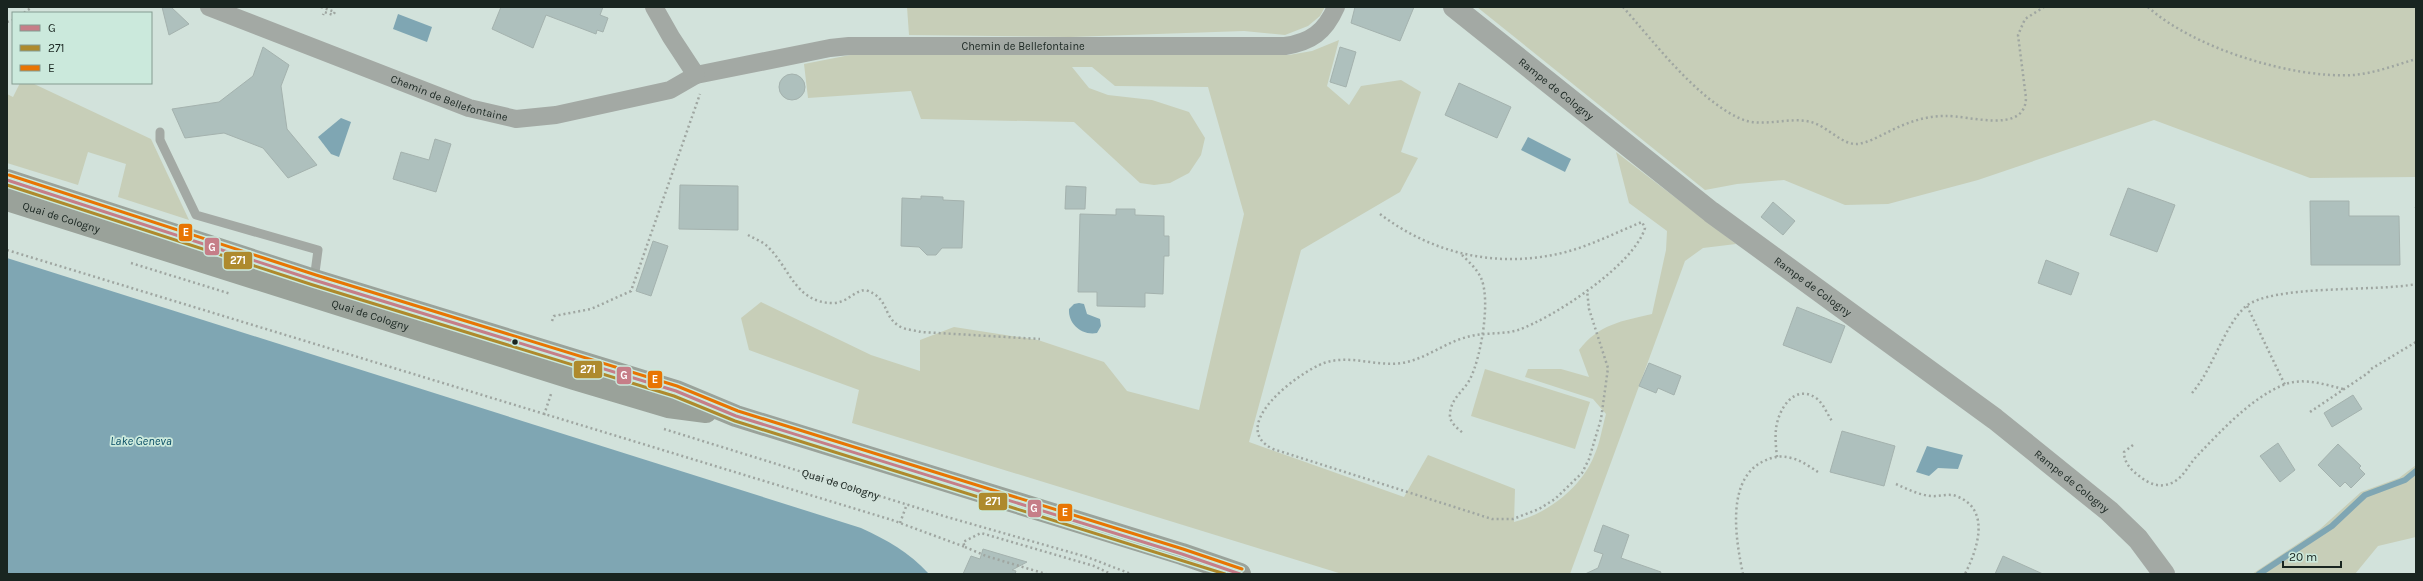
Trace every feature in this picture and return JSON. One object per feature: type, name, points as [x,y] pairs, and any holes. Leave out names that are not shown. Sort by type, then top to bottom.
[{"type":"main road","name":"Quai de Cologny","points":[[7,180],[314,280],[598,376]]},
{"type":"main road","name":"Quai de Cologny","points":[[7,200],[598,376],[676,391],[736,416],[1174,551],[1240,574]]},
{"type":"street","name":"Chemin de Bellefontaine","points":[[209,7],[469,108],[502,117],[530,119],[556,115],[670,90],[696,74],[830,48],[848,46],[1285,46],[1302,43],[1322,32],[1336,7]]},
{"type":"street","points":[[654,7],[671,37],[696,74]]},
{"type":"street","name":"Rampe de Cologny","points":[[1454,7],[1711,212],[1995,419],[2109,511],[2138,539],[2164,574]]},
{"type":"lane","points":[[160,132],[160,140],[196,215],[318,250],[314,280]]},
{"type":"path","points":[[321,7],[335,12],[334,15],[324,12],[323,15]]},
{"type":"path","points":[[1623,7],[1690,80],[1720,105],[1739,118],[1759,122],[1809,122],[1832,131],[1843,141],[1857,144],[1924,118],[1946,116],[1996,121],[2010,119],[2019,114],[2025,108],[2026,98],[2018,35],[2025,19],[2044,7]]},
{"type":"path","points":[[2148,7],[2173,25],[2206,43],[2291,70],[2311,74],[2354,75],[2416,59]]},
{"type":"path","points":[[552,321],[554,316],[591,309],[631,291],[700,94],[696,74]]},
{"type":"path","points":[[1380,214],[1408,233],[1435,246],[1462,254],[1507,260],[1542,257],[1588,244],[1642,222],[1645,228],[1643,234],[1632,250],[1607,275],[1556,312],[1533,324],[1516,330],[1461,339],[1427,356],[1405,362],[1395,364],[1349,360],[1323,364],[1305,374],[1270,403],[1258,421],[1257,434],[1262,443],[1273,449],[1492,519],[1507,520],[1529,514],[1555,500],[1582,473],[1601,419],[1608,368],[1589,309],[1587,290]]},
{"type":"path","points":[[748,235],[768,247],[800,290],[820,302],[844,302],[858,292],[866,290],[882,300],[893,321],[903,328],[921,332],[1040,339]]},
{"type":"path","points":[[7,250],[900,523],[986,556],[1046,574]]},
{"type":"path","points":[[1462,254],[1482,280],[1484,306],[1479,356],[1471,378],[1456,395],[1450,414],[1453,423],[1463,433]]},
{"type":"path","points":[[2192,393],[2238,316],[2247,306],[2260,299],[2308,291],[2400,287],[2416,284]]},
{"type":"path","points":[[2247,306],[2285,384]]},
{"type":"path","points":[[2310,412],[2368,373],[2371,369],[2416,342]]},
{"type":"path","points":[[2133,445],[2124,452],[2125,460],[2131,469],[2149,482],[2166,485],[2185,474],[2195,459],[2254,404],[2285,384],[2309,382],[2343,389]]},
{"type":"path","points":[[544,415],[551,394],[557,396]]},
{"type":"path","points":[[1777,457],[1776,429],[1783,406],[1789,399],[1805,395],[1816,398],[1824,406],[1832,421]]},
{"type":"path","name":"Quai de Cologny","points":[[657,427],[1086,557],[1131,574]]},
{"type":"path","points":[[1743,574],[1736,527],[1736,512],[1746,475],[1751,469],[1762,462],[1777,457],[1798,460],[1818,472]]},
{"type":"path","points":[[1896,484],[1931,496],[1955,496],[1972,508],[1980,530],[1978,541],[1965,574]]},
{"type":"path","points":[[900,523],[907,504]]},
{"type":"path","points":[[965,547],[963,542],[981,533],[1094,566],[1111,574]]},
{"type":"path","points":[[1119,570],[1124,574]]},
{"type":"green space","points":[[907,7],[1325,7],[1320,16],[1308,26],[1285,35],[1244,31],[1070,37],[909,35]]},
{"type":"green space","points":[[1477,7],[2416,7],[2416,177],[2310,178],[2154,120],[1978,180],[1888,204],[1845,205],[1784,180],[1737,184],[1705,190]]},
{"type":"green space","points":[[1339,40],[1327,86],[1349,105],[1361,86],[1401,80],[1421,92],[1401,152],[1418,158],[1400,192],[1301,250],[1249,442],[1404,497],[1428,455],[1515,489],[1514,522],[1539,513],[1562,498],[1581,479],[1596,451],[1606,414],[1593,399],[1525,377],[1528,369],[1561,369],[1589,377],[1579,350],[1595,334],[1603,329],[1621,322],[1652,314],[1666,250],[1667,231],[1629,203],[1616,152],[1736,244],[1703,248],[1685,261],[1570,574],[1342,574],[852,423],[859,390],[749,350],[741,318],[761,302],[871,355],[920,371],[920,340],[954,327],[1038,340],[1104,362],[1127,391],[1199,410],[1244,214],[1208,87],[1115,86],[1092,67],[1072,67],[1089,88],[1108,95],[1152,100],[1189,112],[1205,138],[1201,155],[1189,173],[1170,183],[1154,185],[1140,183],[1074,122],[921,119],[911,91],[808,98],[804,64],[850,55],[1289,55],[1312,51]]},
{"type":"green space","points":[[20,84],[34,84],[151,139],[189,220],[118,197],[126,164],[88,152],[78,185],[7,163],[7,94],[13,97]]},
{"type":"green space","points":[[1485,369],[1590,402],[1575,449],[1471,416]]},
{"type":"green space","points":[[2416,465],[2416,537],[2378,546],[2355,574],[2252,574],[2320,529],[2361,492],[2399,478]]},
{"type":"water","points":[[398,14],[432,27],[427,42],[393,29]]},
{"type":"water","points":[[341,118],[351,122],[339,157],[331,154],[318,137]]},
{"type":"water","points":[[1528,137],[1571,159],[1565,172],[1521,150]]},
{"type":"water","name":"Lake Geneva","points":[[7,258],[861,528],[880,537],[906,553],[929,574],[7,574]]},
{"type":"water","points":[[1074,304],[1084,304],[1087,314],[1100,319],[1101,326],[1097,333],[1086,333],[1081,331],[1073,324],[1069,314],[1069,309]]},
{"type":"water","points":[[1927,446],[1963,455],[1958,469],[1938,468],[1929,476],[1916,472]]},
{"type":"building","points":[[162,7],[171,7],[189,24],[169,35]]},
{"type":"building","points":[[501,7],[603,7],[600,15],[608,18],[603,32],[597,30],[596,34],[546,15],[533,48],[492,29]]},
{"type":"building","points":[[1355,7],[1414,7],[1400,41],[1351,23]]},
{"type":"building","points":[[263,47],[289,65],[281,86],[287,129],[317,165],[288,178],[263,148],[224,133],[185,138],[172,109],[219,102],[253,76]]},
{"type":"building","points":[[1340,47],[1356,52],[1346,87],[1330,82]]},
{"type":"building","points":[[792,74],[801,78],[805,87],[801,96],[792,100],[783,96],[779,87],[783,78]]},
{"type":"building","points":[[1459,83],[1511,107],[1497,138],[1445,115]]},
{"type":"building","points":[[435,139],[451,144],[436,192],[393,179],[401,152],[429,160]]},
{"type":"building","points":[[680,185],[738,186],[738,230],[679,229]]},
{"type":"building","points":[[1066,186],[1086,187],[1085,209],[1065,209]]},
{"type":"building","points":[[2128,188],[2175,205],[2157,252],[2110,235]]},
{"type":"building","points":[[921,196],[943,197],[943,200],[964,201],[962,248],[942,248],[936,255],[927,255],[919,247],[901,246],[902,198],[921,199]]},
{"type":"building","points":[[2310,201],[2349,201],[2349,216],[2399,216],[2400,265],[2311,265]]},
{"type":"building","points":[[1773,202],[1795,221],[1783,235],[1761,217]]},
{"type":"building","points":[[1116,209],[1135,209],[1135,215],[1164,216],[1164,236],[1169,236],[1169,256],[1164,256],[1163,294],[1145,293],[1145,307],[1097,306],[1097,292],[1078,292],[1080,214],[1116,215]]},
{"type":"building","points":[[653,241],[668,246],[651,296],[636,291]]},
{"type":"building","points":[[2046,260],[2079,273],[2071,295],[2038,283]]},
{"type":"building","points":[[1797,307],[1845,326],[1831,363],[1783,345]]},
{"type":"building","points":[[1649,363],[1681,376],[1674,395],[1658,388],[1656,393],[1639,386]]},
{"type":"building","points":[[2353,395],[2362,409],[2332,427],[2324,413]]},
{"type":"building","points":[[1842,431],[1895,446],[1884,486],[1830,472]]},
{"type":"building","points":[[2278,443],[2295,470],[2280,482],[2260,456]]},
{"type":"building","points":[[2338,444],[2361,466],[2359,468],[2365,474],[2351,488],[2345,482],[2340,487],[2318,465]]},
{"type":"building","points":[[1603,525],[1629,535],[1621,558],[1661,572],[1660,574],[1585,574],[1598,568],[1603,554],[1594,551]]},
{"type":"building","points":[[983,549],[1027,562],[1012,570],[1016,571],[1015,574],[963,574],[971,556],[980,559]]},
{"type":"building","points":[[2003,556],[2043,574],[1995,574]]},
{"type":"waterway","points":[[2259,574],[2332,526],[2365,495],[2405,480],[2416,471]]},
{"type":"transit line","name":"E","points":[[9,175],[316,275],[677,386],[738,411],[1183,549],[1242,569]]},
{"type":"transit line","name":"G","points":[[7,180],[314,280],[676,391],[736,416],[1182,554],[1240,574]]},
{"type":"transit line","name":"271","points":[[7,185],[313,285],[674,396],[735,421],[1225,574]]}]
